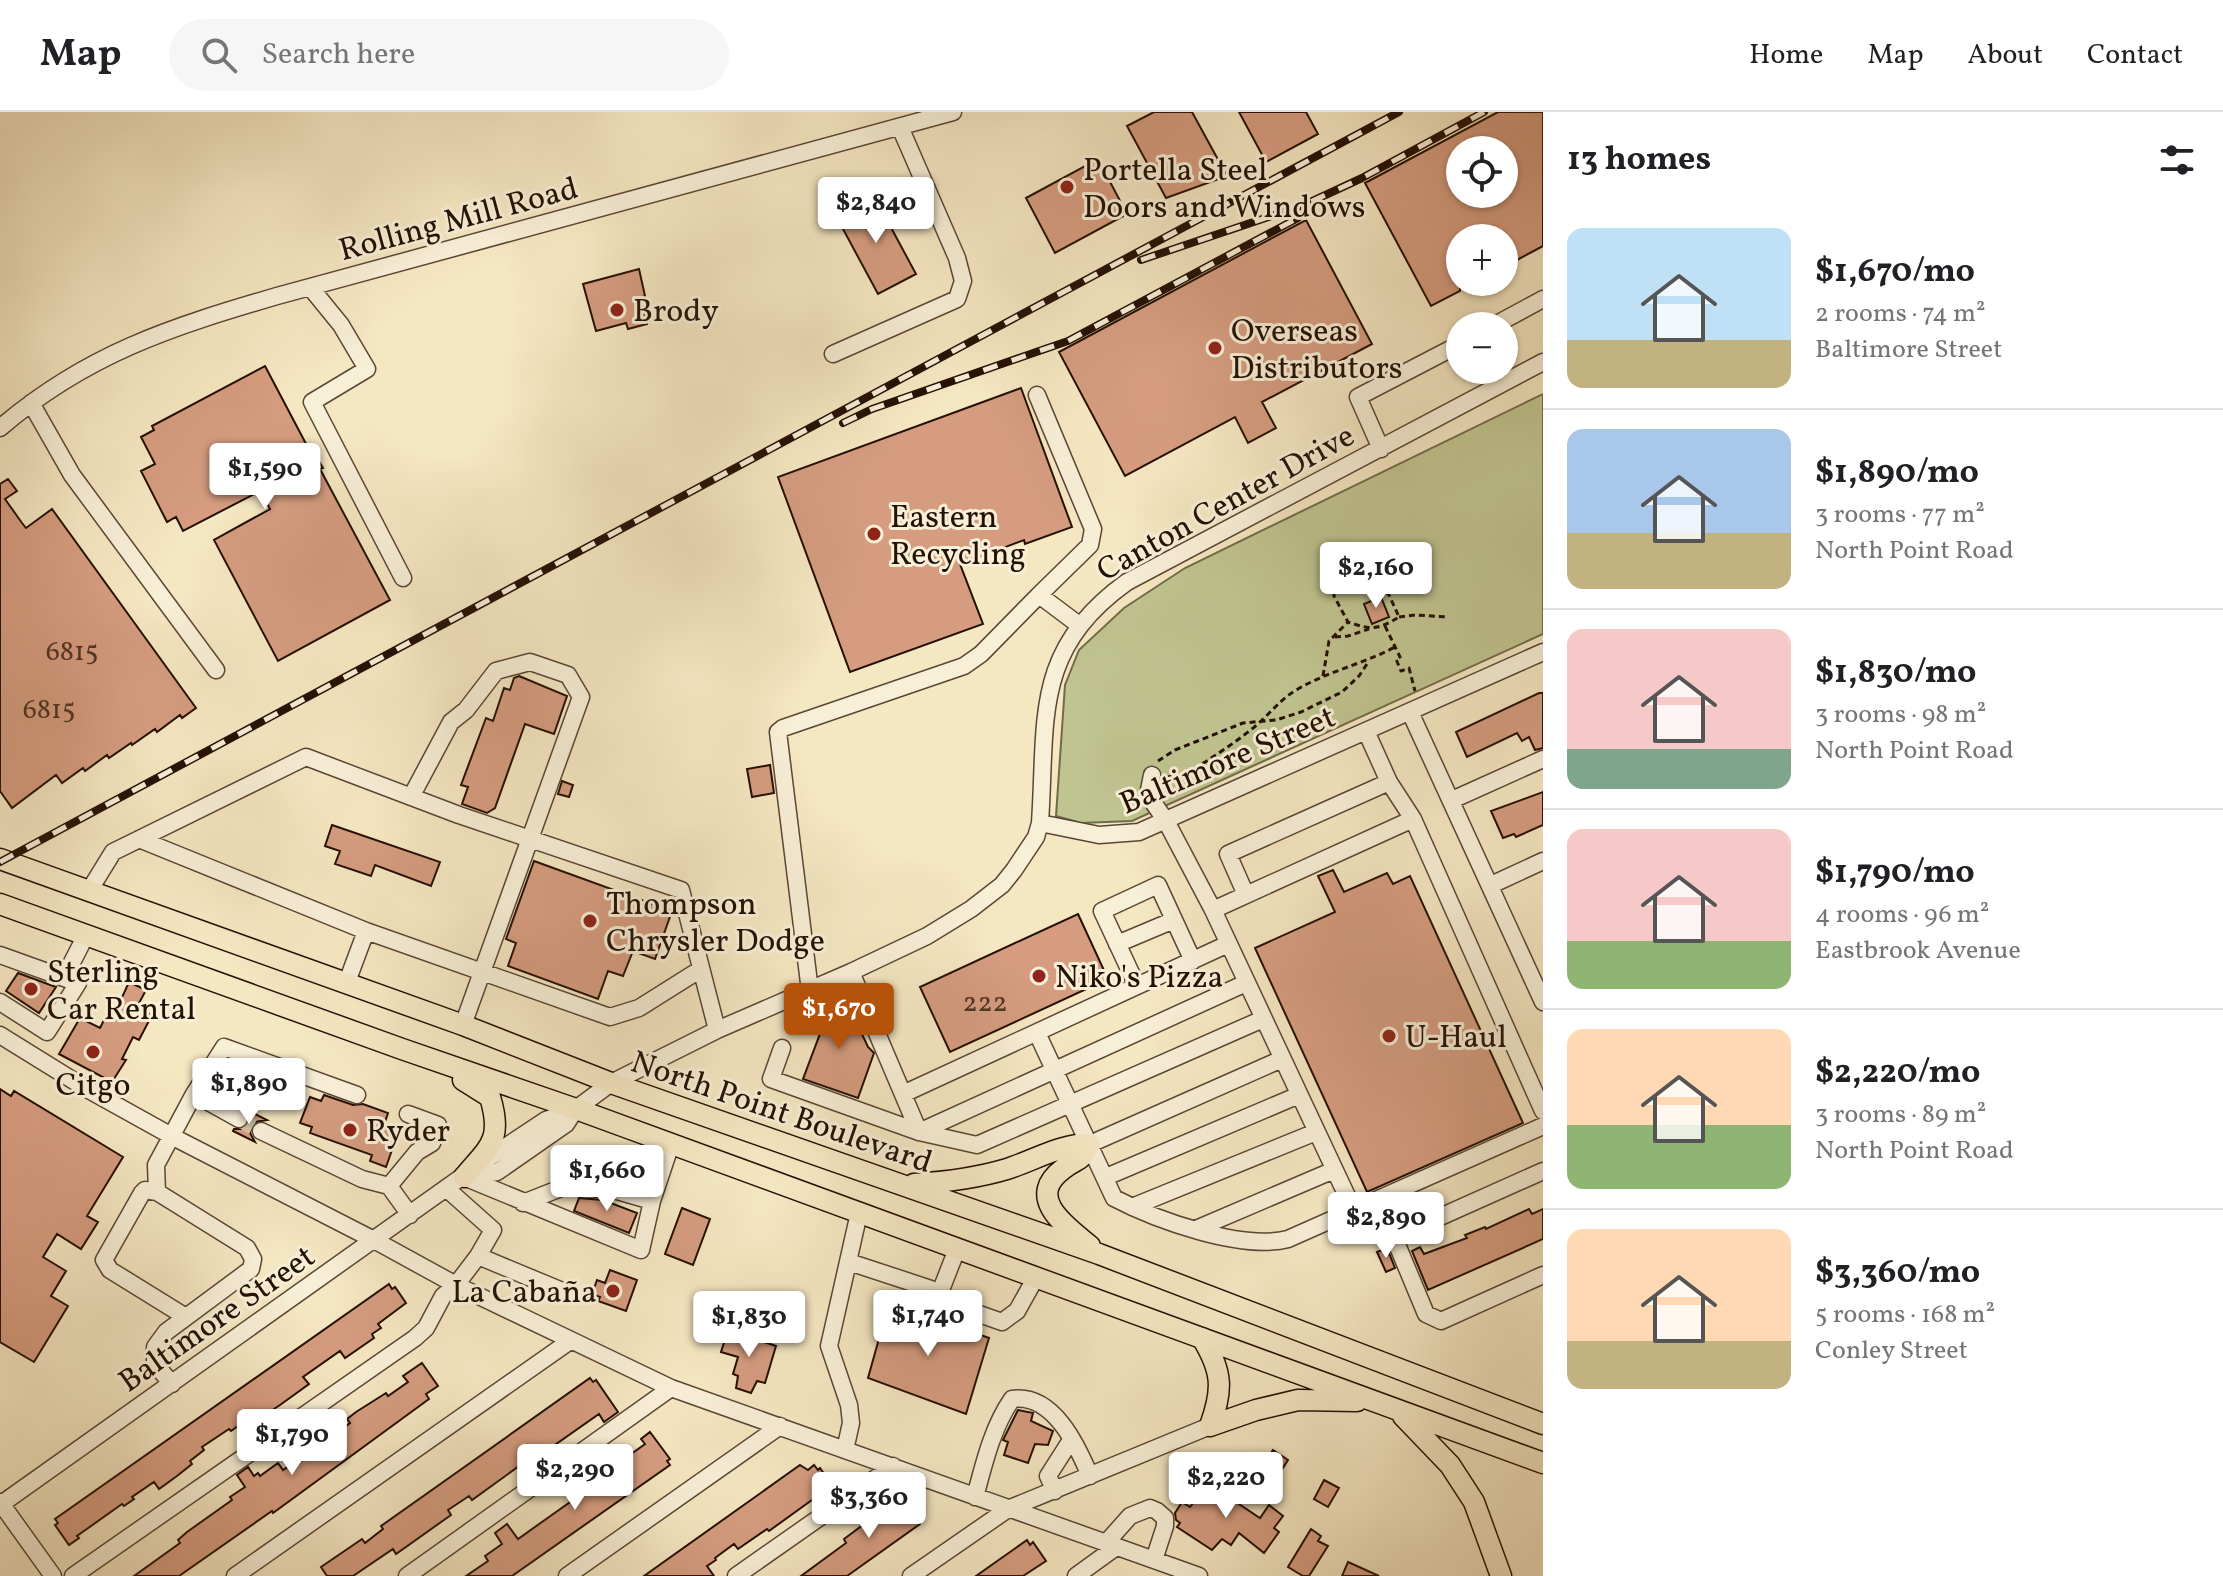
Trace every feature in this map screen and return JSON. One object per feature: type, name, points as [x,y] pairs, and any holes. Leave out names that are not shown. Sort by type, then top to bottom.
[{"type":"main road","name":"North Point Boulevard","points":[[0,859],[347,982],[611,1083],[1099,1254],[1543,1424]]},
{"type":"main road","name":"North Point Boulevard","points":[[0,904],[576,1109],[1543,1463]]},
{"type":"main road","points":[[402,1049],[481,1089],[490,1097],[497,1122],[495,1135],[456,1183]]},
{"type":"main road","points":[[902,1184],[946,1182],[991,1173],[1071,1144],[1090,1144]]},
{"type":"main road","points":[[1090,1144],[1080,1160],[1063,1169],[1050,1184],[1049,1206],[1057,1219],[1099,1254]]},
{"type":"main road","points":[[1202,1338],[1219,1375],[1220,1398],[1210,1426]]},
{"type":"main road","points":[[1414,1375],[1543,1411]]},
{"type":"main road","points":[[1210,1426],[1298,1400],[1374,1401]]},
{"type":"main road","points":[[1397,1410],[1450,1465],[1474,1502],[1501,1576]]},
{"type":"street","name":"Rolling Mill Road","points":[[0,428],[77,371],[141,341],[235,308],[953,112]]},
{"type":"street","points":[[833,354],[957,299],[963,281],[957,258],[900,127]]},
{"type":"street","points":[[310,287],[341,325],[367,369],[312,402],[403,578]]},
{"type":"street","points":[[1518,312],[1543,299]]},
{"type":"street","points":[[1381,449],[1358,397],[1446,351]]},
{"type":"street","name":"Canton Center Drive","points":[[1040,823],[1046,703],[1058,662],[1079,625],[1094,607],[1127,582],[1543,362]]},
{"type":"street","points":[[810,991],[778,732],[964,666],[981,654],[1090,545],[1093,529],[1037,395]]},
{"type":"street","points":[[31,403],[72,475],[216,670]]},
{"type":"street","points":[[1039,595],[1079,625]]},
{"type":"street","name":"Baltimore Street","points":[[1,1504],[546,1120],[576,1109],[611,1083],[717,1030],[927,936],[989,896],[1002,885],[1027,852],[1040,823],[1099,835],[1139,832],[1543,652]]},
{"type":"street","points":[[411,797],[451,722],[466,710],[496,671],[530,662],[568,675],[581,697],[463,1025]]},
{"type":"street","points":[[1416,709],[1452,800],[1491,885],[1536,967],[1543,1002]]},
{"type":"street","points":[[1366,731],[1389,782],[1413,819],[1543,1111]]},
{"type":"street","points":[[89,891],[113,852],[306,757],[528,839],[681,890],[717,1030]]},
{"type":"street","points":[[1452,800],[1543,759]]},
{"type":"street","points":[[1152,775],[1148,795],[1166,821],[1213,910],[1354,1211]]},
{"type":"street","points":[[1246,895],[1228,854],[1389,782]]},
{"type":"street","points":[[1213,910],[1413,819]]},
{"type":"street","points":[[139,839],[366,931],[610,1017],[639,1008],[701,969]]},
{"type":"street","points":[[1491,885],[1543,861]]},
{"type":"street","points":[[1137,986],[1102,911],[1158,885],[1193,961]]},
{"type":"street","points":[[1117,944],[1174,920]]},
{"type":"street","points":[[347,982],[366,931]]},
{"type":"street","points":[[64,978],[86,935]]},
{"type":"street","points":[[903,1094],[1228,944]]},
{"type":"street","points":[[0,955],[78,983],[47,1032],[0,1002]]},
{"type":"street","points":[[851,972],[919,1132]]},
{"type":"street","points":[[919,1132],[1246,983]]},
{"type":"street","points":[[782,1048],[771,1079],[919,1132],[977,1145],[1263,1019]]},
{"type":"street","points":[[1037,1033],[1114,1198],[1196,1229],[1252,1243],[1271,1244],[1354,1211],[1543,1126]]},
{"type":"street","points":[[0,1035],[173,1137],[456,1285],[671,1388],[1199,1576]]},
{"type":"street","points":[[157,1192],[156,1165],[194,1094],[224,1047],[357,1095]]},
{"type":"street","points":[[1090,1144],[1282,1059]]},
{"type":"street","points":[[194,1094],[239,1119]]},
{"type":"street","points":[[1106,1177],[1299,1095]]},
{"type":"street","points":[[389,1186],[417,1152],[432,1143],[438,1125],[408,1114]]},
{"type":"street","points":[[261,1131],[362,1179],[389,1186],[410,1215]]},
{"type":"street","points":[[1132,1207],[1316,1132]]},
{"type":"street","points":[[456,1183],[523,1203],[641,1250],[652,1201],[671,1144]]},
{"type":"street","points":[[1196,1229],[1334,1170]]},
{"type":"street","points":[[1543,1171],[1402,1234],[1396,1242],[1426,1314],[1441,1321],[1543,1275]]},
{"type":"street","points":[[73,1576],[426,1328],[443,1296],[456,1285],[478,1256],[493,1230],[456,1183]]},
{"type":"street","points":[[523,1203],[566,1186],[614,1190],[652,1201]]},
{"type":"street","points":[[172,1384],[155,1364],[155,1347],[166,1332],[251,1269],[253,1259],[247,1248],[157,1192],[145,1190],[104,1260],[110,1270],[186,1317]]},
{"type":"street","points":[[845,1450],[851,1423],[849,1405],[829,1346],[859,1213]]},
{"type":"street","points":[[942,1299],[957,1249]]},
{"type":"street","points":[[478,1256],[567,1293]]},
{"type":"street","points":[[849,1262],[931,1289],[942,1299],[1002,1322],[1017,1311],[1036,1277]]},
{"type":"street","points":[[235,1576],[570,1341]]},
{"type":"street","points":[[407,1576],[671,1388]]},
{"type":"street","points":[[975,1497],[989,1446],[1004,1410],[1012,1399],[1022,1397],[1051,1409],[1090,1476]]},
{"type":"street","points":[[567,1576],[780,1426]]},
{"type":"street","points":[[911,1576],[1008,1509],[1210,1426]]},
{"type":"street","points":[[1055,1491],[1048,1476],[1071,1440]]},
{"type":"street","points":[[736,1576],[893,1466]]},
{"type":"street","points":[[1,1504],[53,1576]]},
{"type":"street","points":[[1076,1576],[1111,1545],[1130,1516],[1150,1508],[1165,1518],[1154,1560]]},
{"type":"path","points":[[1369,629],[1348,622],[1334,596],[1334,590],[1351,581],[1359,582],[1373,577],[1378,569]]},
{"type":"path","points":[[1373,577],[1389,595],[1399,617]]},
{"type":"path","points":[[1333,637],[1385,626],[1399,617],[1448,617]]},
{"type":"path","points":[[1323,676],[1329,641],[1348,622]]},
{"type":"path","points":[[1385,626],[1400,657],[1396,659],[1401,671],[1409,668],[1414,679],[1410,680],[1416,709]]},
{"type":"path","points":[[1369,661],[1342,692],[1301,712],[1276,720],[1262,721],[1243,723],[1175,750],[1154,765],[1152,775],[1174,777],[1189,773],[1262,721],[1280,701],[1323,676],[1369,661],[1395,647]]},
{"type":"green space","points":[[1543,394],[1543,634],[1132,821],[1081,823],[1056,816],[1065,685],[1079,650],[1124,608],[1185,568]]},
{"type":"building","points":[[1154,112],[1192,112],[1227,176],[1166,198],[1127,126]]},
{"type":"building","points":[[1239,112],[1306,112],[1318,134],[1266,162]]},
{"type":"building","points":[[1498,112],[1543,112],[1543,246],[1518,259],[1518,224],[1446,224],[1446,296],[1450,296],[1431,306],[1365,183],[1446,140],[1446,208],[1518,208],[1518,136],[1453,136]]},
{"type":"building","points":[[1098,159],[1127,214],[1055,253],[1026,198]]},
{"type":"building","points":[[874,196],[916,274],[878,294],[836,216]]},
{"type":"building","name":"Overseas Distributors","points":[[1306,220],[1372,344],[1262,402],[1276,428],[1248,443],[1235,417],[1125,476],[1059,352]]},
{"type":"building","name":"Brody","points":[[639,269],[645,296],[640,298],[647,324],[628,329],[626,323],[596,331],[583,284]]},
{"type":"building","points":[[265,366],[314,459],[317,458],[323,468],[320,469],[390,600],[278,661],[214,540],[270,509],[260,491],[183,531],[176,517],[167,522],[141,471],[155,464],[141,437],[154,430],[152,426]]},
{"type":"building","name":"Eastern Recycling","points":[[1021,388],[1072,527],[1025,544],[1024,540],[960,564],[983,624],[850,672],[778,477]]},
{"type":"building","points":[[8,479],[17,491],[5,499],[26,528],[52,509],[196,708],[109,758],[107,755],[85,771],[83,768],[62,783],[56,775],[12,808],[0,791],[0,484]]},
{"type":"building","points":[[1384,548],[1393,566],[1381,571],[1372,553]]},
{"type":"building","points":[[1381,597],[1389,617],[1372,624],[1364,604]]},
{"type":"building","points":[[519,676],[567,696],[554,734],[525,724],[495,808],[487,813],[462,804],[468,787],[461,785],[486,718],[493,721],[504,688],[510,690],[514,678]]},
{"type":"building","points":[[1543,693],[1543,748],[1535,750],[1529,737],[1522,741],[1517,733],[1467,757],[1456,732]]},
{"type":"building","points":[[770,765],[774,793],[752,797],[747,769]]},
{"type":"building","points":[[562,781],[573,785],[569,797],[558,794]]},
{"type":"building","points":[[1543,792],[1543,825],[1516,837],[1514,834],[1503,838],[1491,811]]},
{"type":"building","points":[[332,825],[440,862],[431,886],[375,865],[371,876],[335,864],[340,851],[325,846]]},
{"type":"building","name":"Thompson Chrysler Dodge","points":[[534,861],[672,911],[655,959],[633,951],[623,976],[608,971],[598,999],[508,966],[516,943],[506,939]]},
{"type":"building","name":"U-Haul","points":[[1333,870],[1344,892],[1387,873],[1393,884],[1410,876],[1523,1123],[1367,1192],[1255,948],[1335,912],[1318,876]]},
{"type":"building","points":[[1078,914],[1108,979],[950,1052],[920,987]]},
{"type":"building","name":"Sterling Car Rental","points":[[18,973],[56,987],[39,1013],[6,991]]},
{"type":"building","points":[[129,982],[146,990],[137,1007],[152,1015],[139,1040],[133,1037],[122,1059],[126,1060],[112,1082],[59,1054],[80,1018],[100,1028],[108,1012],[114,1015]]},
{"type":"building","points":[[845,998],[868,1047],[874,1053],[858,1098],[803,1079],[821,1031],[809,1011]]},
{"type":"building","points":[[0,1089],[11,1096],[14,1091],[123,1157],[87,1216],[98,1222],[81,1249],[57,1234],[43,1257],[66,1271],[51,1296],[68,1306],[34,1362],[0,1342]]},
{"type":"building","name":"Ryder","points":[[324,1095],[388,1113],[383,1128],[398,1133],[386,1167],[370,1161],[372,1155],[310,1133],[312,1127],[300,1123],[310,1097],[321,1101]]},
{"type":"building","points":[[245,1109],[267,1120],[255,1122],[252,1126],[250,1133],[255,1142],[233,1131],[244,1129],[249,1124],[249,1114]]},
{"type":"building","points":[[579,1198],[603,1200],[637,1213],[629,1233],[574,1211]]},
{"type":"building","points":[[682,1208],[710,1219],[693,1265],[665,1254]]},
{"type":"building","points":[[1529,1209],[1532,1214],[1543,1209],[1543,1239],[1428,1290],[1412,1251],[1420,1247],[1424,1254]]},
{"type":"building","points":[[1387,1248],[1395,1268],[1386,1272],[1377,1252]]},
{"type":"building","name":"La Cabaña","points":[[610,1270],[637,1280],[626,1311],[598,1301],[600,1297],[592,1294],[597,1280],[605,1283]]},
{"type":"building","points":[[389,1284],[392,1289],[395,1287],[406,1303],[378,1324],[381,1328],[372,1334],[374,1338],[345,1358],[340,1351],[303,1377],[309,1384],[280,1405],[242,1430],[238,1426],[231,1431],[229,1429],[202,1447],[204,1450],[190,1461],[192,1464],[177,1476],[159,1489],[154,1482],[132,1497],[134,1499],[77,1536],[79,1538],[69,1545],[55,1525],[58,1523],[55,1519]]},
{"type":"building","points":[[889,1303],[989,1338],[966,1414],[868,1378]]},
{"type":"building","points":[[728,1330],[776,1346],[765,1383],[757,1381],[751,1393],[736,1388],[738,1376],[733,1374],[738,1357],[721,1352]]},
{"type":"building","points":[[422,1363],[438,1386],[426,1394],[429,1399],[273,1513],[179,1576],[134,1576],[232,1500],[230,1497],[245,1487],[237,1475],[248,1467],[254,1476],[258,1473],[260,1476],[278,1463],[283,1470],[350,1423],[347,1419],[356,1412],[408,1382],[403,1376]]},
{"type":"building","points":[[590,1378],[593,1382],[596,1380],[618,1412],[604,1422],[599,1414],[549,1449],[547,1446],[472,1500],[469,1496],[448,1510],[451,1515],[396,1554],[393,1549],[353,1576],[327,1576],[321,1567],[362,1539],[365,1543],[383,1529],[381,1526]]},
{"type":"building","points":[[1018,1410],[1033,1413],[1031,1421],[1053,1431],[1048,1445],[1035,1444],[1028,1463],[1004,1455],[1008,1442],[1003,1440]]},
{"type":"building","points":[[650,1432],[670,1459],[667,1461],[670,1465],[512,1576],[466,1576],[488,1561],[485,1556],[502,1544],[495,1533],[507,1524],[518,1539],[611,1473],[609,1470],[645,1444],[641,1439]]},
{"type":"building","points":[[1273,1450],[1288,1460],[1277,1477],[1262,1466]]},
{"type":"building","points":[[800,1465],[808,1470],[814,1465],[818,1470],[820,1468],[827,1478],[818,1484],[823,1492],[769,1531],[767,1529],[738,1549],[734,1544],[715,1558],[707,1566],[714,1576],[644,1576]]},
{"type":"building","points":[[1324,1480],[1339,1488],[1328,1507],[1314,1499]]},
{"type":"building","points":[[1210,1481],[1260,1518],[1269,1505],[1283,1516],[1274,1528],[1279,1532],[1264,1553],[1239,1533],[1231,1545],[1222,1539],[1212,1550],[1177,1527],[1180,1523],[1175,1513],[1182,1502],[1190,1507]]},
{"type":"building","points":[[903,1495],[921,1517],[917,1520],[920,1524],[847,1576],[801,1576],[846,1543],[844,1539]]},
{"type":"building","points":[[1311,1529],[1321,1536],[1318,1541],[1328,1546],[1309,1576],[1303,1576],[1288,1567]]},
{"type":"building","points":[[1027,1540],[1030,1545],[1033,1542],[1046,1561],[1023,1576],[976,1576]]},
{"type":"building","points":[[1348,1562],[1379,1576],[1342,1576]]},
{"type":"tunnel","points":[[239,1119],[261,1131]]},
{"type":"railway","points":[[0,862],[1399,112]]},
{"type":"railway","points":[[1141,260],[1304,205],[1362,178],[1484,112]]},
{"type":"railway","points":[[843,423],[872,409],[1068,341],[1298,218]]},
{"type":"place","name":"Portella Steel Doors and Windows","points":[[1067,187]]},
{"type":"place","name":"Brody","points":[[617,310]]},
{"type":"place","name":"Overseas Distributors","points":[[1215,348]]},
{"type":"place","name":"Eastern Recycling","points":[[874,534]]},
{"type":"place","name":"Thompson Chrysler Dodge","points":[[590,921]]},
{"type":"place","name":"Niko's Pizza","points":[[1039,976]]},
{"type":"place","name":"Sterling Car Rental","points":[[31,989]]},
{"type":"place","name":"U-Haul","points":[[1389,1036]]},
{"type":"place","name":"Citgo","points":[[93,1052]]},
{"type":"place","name":"Ryder","points":[[350,1130]]},
{"type":"place","name":"La Cabaña","points":[[613,1291]]}]
